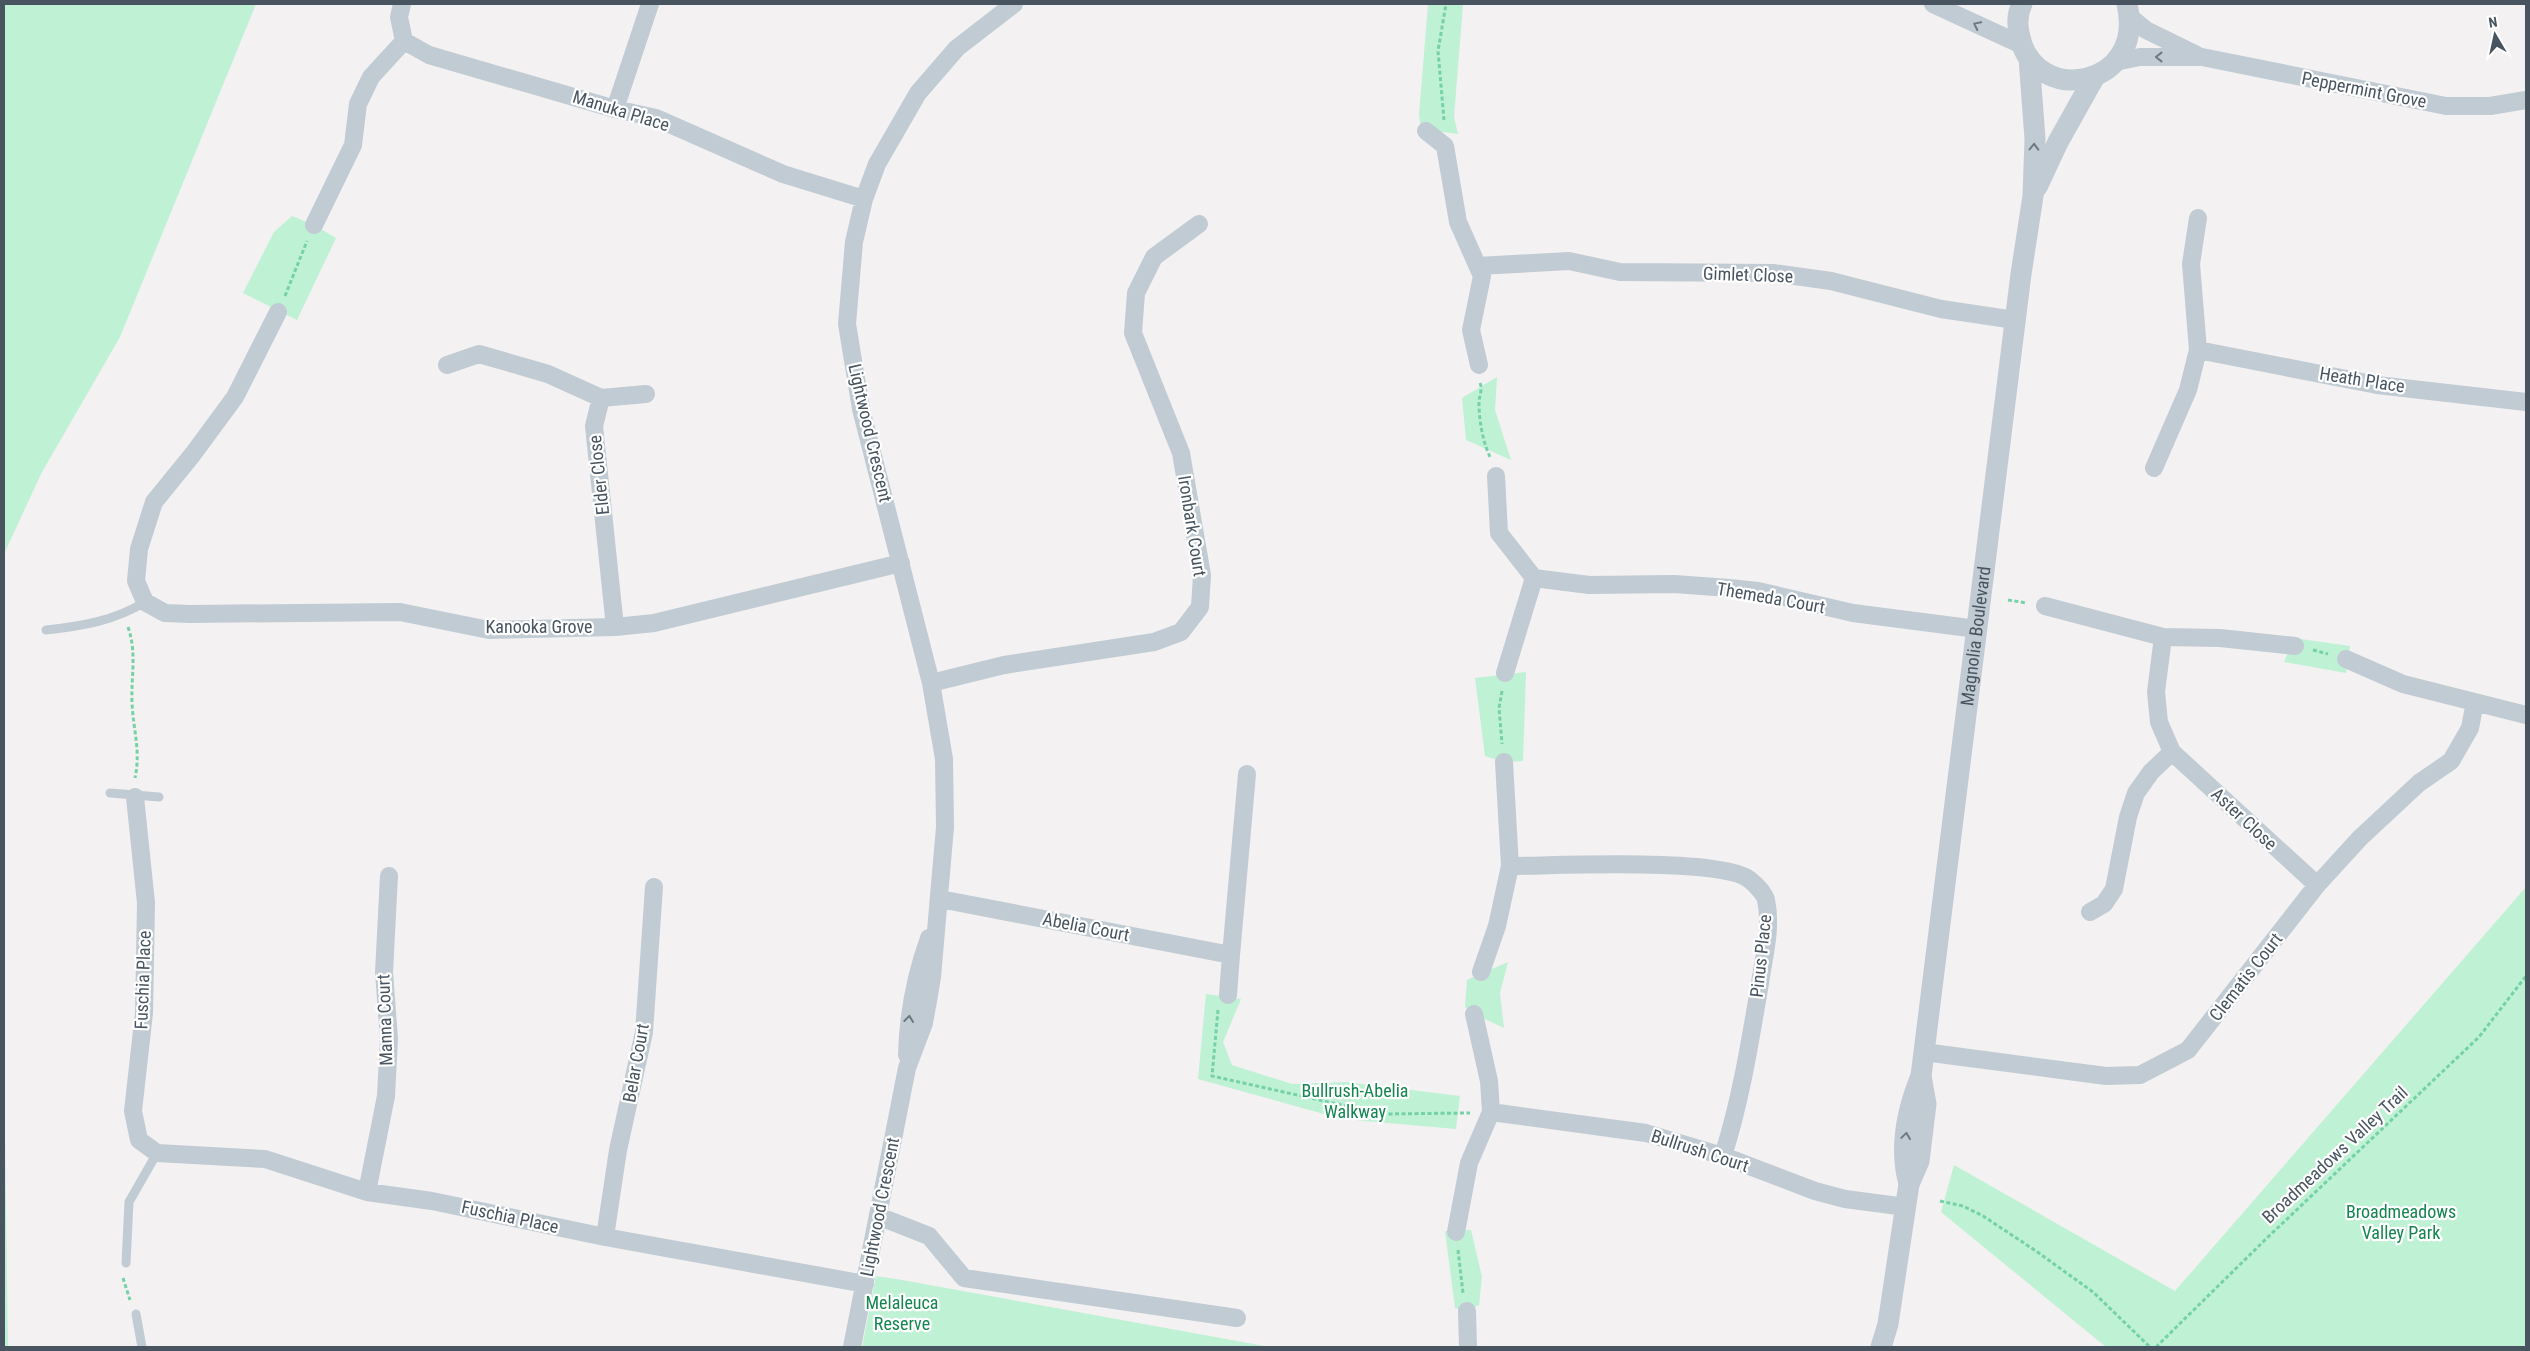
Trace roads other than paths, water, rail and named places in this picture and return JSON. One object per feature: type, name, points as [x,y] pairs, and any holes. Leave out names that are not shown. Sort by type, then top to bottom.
[{"type":"street","points":[[314,224],[353,145],[358,104],[371,77],[404,40],[399,17],[402,4]]},
{"type":"street","points":[[615,109],[650,4]]},
{"type":"street","name":"Lightwood Crescent","points":[[852,1347],[907,1068],[908,1020],[916,976],[938,906],[945,828],[944,759],[931,683],[861,409],[847,324],[854,242],[864,199],[877,164],[918,93],[957,48],[1014,4]]},
{"type":"street","points":[[1933,4],[2025,52],[2042,71],[2059,78],[2078,80],[2096,76],[2115,62],[2125,49],[2130,34],[2128,11]]},
{"type":"street","name":"Magnolia Boulevard","points":[[1881,1347],[1888,1324],[1906,1208],[1909,1184],[1904,1166],[1904,1146],[1910,1101],[1921,1076],[2015,320],[2033,196],[2035,139],[2025,52],[2018,27],[2022,4]]},
{"type":"street","name":"Peppermint Grove","points":[[2128,11],[2146,30],[2202,58]]},
{"type":"street","name":"Manuka Place","points":[[404,40],[429,55],[615,109],[656,118],[783,174],[864,199]]},
{"type":"street","name":"Peppermint Grove","points":[[2115,62],[2140,57],[2202,58],[2446,106],[2490,106],[2526,100]]},
{"type":"street","name":"Magnolia Boulevard","points":[[2033,196],[2058,142],[2096,76]]},
{"type":"street","points":[[1426,131],[1445,146],[1458,222],[1482,276],[1471,330],[1479,365]]},
{"type":"street","points":[[2154,468],[2188,390],[2198,350],[2191,264],[2198,218]]},
{"type":"street","name":"Ironbark Court","points":[[931,683],[1004,666],[1154,642],[1181,632],[1200,607],[1202,575],[1181,453],[1133,333],[1136,293],[1154,257],[1199,224]]},
{"type":"street","name":"Gimlet Close","points":[[1478,266],[1569,261],[1620,272],[1773,273],[1831,281],[1941,309],[2015,320]]},
{"type":"street","points":[[145,602],[139,592],[136,581],[139,549],[154,502],[235,397],[278,312]]},
{"type":"street","name":"Heath Place","points":[[2198,350],[2377,385],[2526,402]]},
{"type":"street","points":[[447,365],[479,354],[548,374],[601,398],[646,394]]},
{"type":"street","name":"Elder Close","points":[[601,398],[594,426],[615,627]]},
{"type":"street","points":[[1496,476],[1499,533],[1534,578],[1505,673]]},
{"type":"street","name":"Kanooka Grove","points":[[145,602],[165,613],[400,612],[489,630],[615,627],[672,618],[901,563]]},
{"type":"street","name":"Themeda Court","points":[[1534,578],[1589,585],[1674,584],[1739,589],[1853,613],[1977,628]]},
{"type":"street","points":[[2045,606],[2163,637],[2220,638],[2295,646]]},
{"type":"street","name":"Aster Close","points":[[2163,637],[2156,692],[2159,722],[2172,752],[2317,885]]},
{"type":"street","points":[[2346,658],[2403,684],[2526,715]]},
{"type":"street","name":"Clematis Court","points":[[1924,1052],[2106,1076],[2140,1075],[2188,1050],[2317,885],[2360,838],[2406,795],[2419,783],[2452,760],[2470,728],[2475,702]]},
{"type":"street","points":[[2090,912],[2104,904],[2114,889],[2128,817],[2136,793],[2151,772],[2172,752]]},
{"type":"street","points":[[1481,972],[1497,926],[1510,866],[1504,762]]},
{"type":"street","points":[[1228,995],[1247,774]]},
{"type":"street","name":"Fuschia Place","points":[[136,797],[146,903],[144,1013],[133,1111],[139,1140],[157,1153],[265,1159],[368,1192],[432,1201],[605,1237],[865,1284]]},
{"type":"street","name":"Pinus Place","points":[[1510,866],[1660,864],[1716,870],[1749,878],[1766,898],[1769,924],[1744,1079],[1723,1156]]},
{"type":"street","name":"Manna Court","points":[[368,1192],[386,1096],[389,1039],[384,972],[389,876]]},
{"type":"street","name":"Belar Court","points":[[605,1237],[618,1150],[644,1032],[654,887]]},
{"type":"street","name":"Abelia Court","points":[[938,906],[1231,955]]},
{"type":"street","points":[[1456,1232],[1469,1163],[1491,1112],[1489,1081],[1474,1014]]},
{"type":"street","name":"Bullrush Court","points":[[1491,1112],[1646,1133],[1723,1156],[1816,1191],[1845,1199],[1906,1208]]},
{"type":"street","points":[[878,1216],[929,1236],[964,1278],[1237,1318]]},
{"type":"street","points":[[1467,1311],[1468,1347]]},
{"type":"lane","points":[[46,630],[90,624],[124,614],[145,602]]},
{"type":"lane","points":[[110,793],[159,798]]},
{"type":"lane","points":[[126,1263],[129,1202],[157,1153]]},
{"type":"lane","points":[[136,1314],[142,1347]]},
{"type":"park label","name":"Bullrush-Abelia Walkway","points":[[1355,1101]]},
{"type":"park label","name":"Broadmeadows Valley Park","points":[[2401,1222]]},
{"type":"park label","name":"Melaleuca Reserve","points":[[902,1314]]}]
